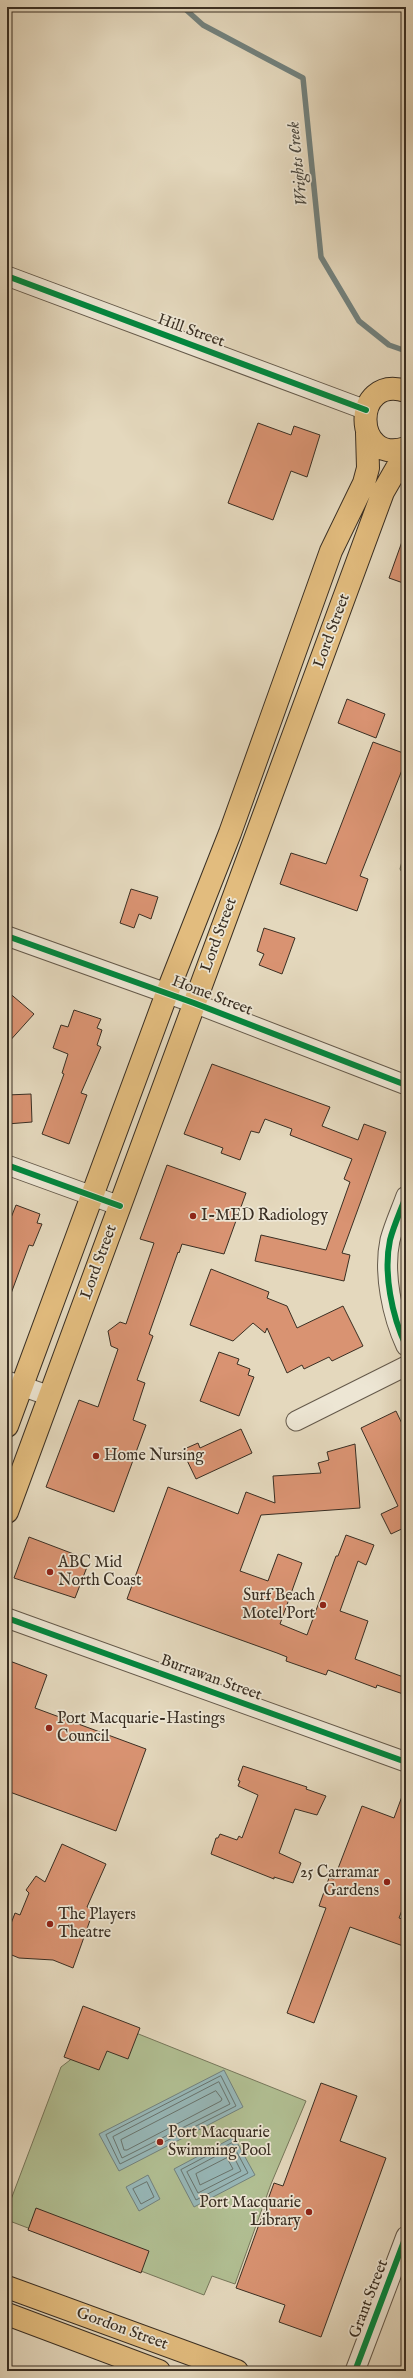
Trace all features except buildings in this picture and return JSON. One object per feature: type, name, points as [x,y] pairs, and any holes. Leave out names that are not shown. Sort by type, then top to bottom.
[{"type":"main road","points":[[366,410],[377,395],[386,390],[406,389]]},
{"type":"main road","name":"Lord Street","points":[[7,1426],[14,1384],[92,1196],[167,994],[230,833],[332,551],[364,483],[368,468],[367,433],[365,426],[366,410]]},
{"type":"main road","points":[[367,433],[381,447],[390,450],[406,448]]},
{"type":"main road","name":"Lord Street","points":[[7,1512],[383,492],[406,452]]},
{"type":"main road","name":"Gordon Street","points":[[7,2287],[237,2371]]},
{"type":"main road","name":"Gordon Street","points":[[7,2314],[159,2371]]},
{"type":"street","name":"Hill Street","points":[[7,276],[366,410]]},
{"type":"street","name":"Home Street","points":[[7,936],[194,1003],[406,1085]]},
{"type":"street","points":[[7,1165],[120,1206]]},
{"type":"street","points":[[406,1196],[390,1240],[388,1278],[397,1328],[406,1346]]},
{"type":"street","points":[[296,1421],[406,1366]]},
{"type":"street","points":[[14,1384],[50,1396]]},
{"type":"street","name":"Burrawan Street","points":[[7,1618],[406,1762]]},
{"type":"street","name":"Grant Street","points":[[355,2371],[406,2236]]},
{"type":"green space","points":[[406,846],[406,879],[400,869]]},
{"type":"green space","name":"Port Macquarie Swimming Pool","points":[[116,2025],[306,2101],[271,2184],[235,2284],[212,2276],[204,2295],[7,2220],[7,2210],[61,2067]]},
{"type":"water","points":[[224,2070],[243,2107],[119,2171],[99,2134]]},
{"type":"water","points":[[234,2137],[255,2175],[194,2207],[174,2169]]},
{"type":"water","points":[[148,2175],[160,2199],[139,2211],[126,2187]]},
{"type":"waterway","name":"Wrights Creek","points":[[183,7],[203,25],[303,78],[321,257],[359,321],[389,345],[406,351]]},
{"type":"cycle path","points":[[7,276],[366,410]]},
{"type":"cycle path","points":[[7,936],[194,1003],[406,1085]]},
{"type":"cycle path","points":[[7,1165],[120,1206]]},
{"type":"cycle path","points":[[406,1196],[390,1240],[388,1253],[388,1280],[390,1294],[393,1308],[406,1346]]},
{"type":"cycle path","points":[[7,1618],[406,1762]]},
{"type":"cycle path","points":[[355,2371],[406,2236]]},
{"type":"place","name":"I-MED Radiology","points":[[193,1216]]},
{"type":"place","name":"Home Nursing","points":[[96,1456]]},
{"type":"place","name":"ABC Mid North Coast","points":[[50,1572]]},
{"type":"place","name":"Surf Beach Motel Port","points":[[323,1605]]},
{"type":"place","name":"Port Macquarie-Hastings Council","points":[[49,1728]]},
{"type":"place","name":"25 Carramar Gardens","points":[[387,1882]]},
{"type":"place","name":"The Players Theatre","points":[[50,1924]]},
{"type":"place","name":"Port Macquarie Swimming Pool","points":[[160,2142]]},
{"type":"place","name":"Port Macquarie Library","points":[[309,2212]]}]
